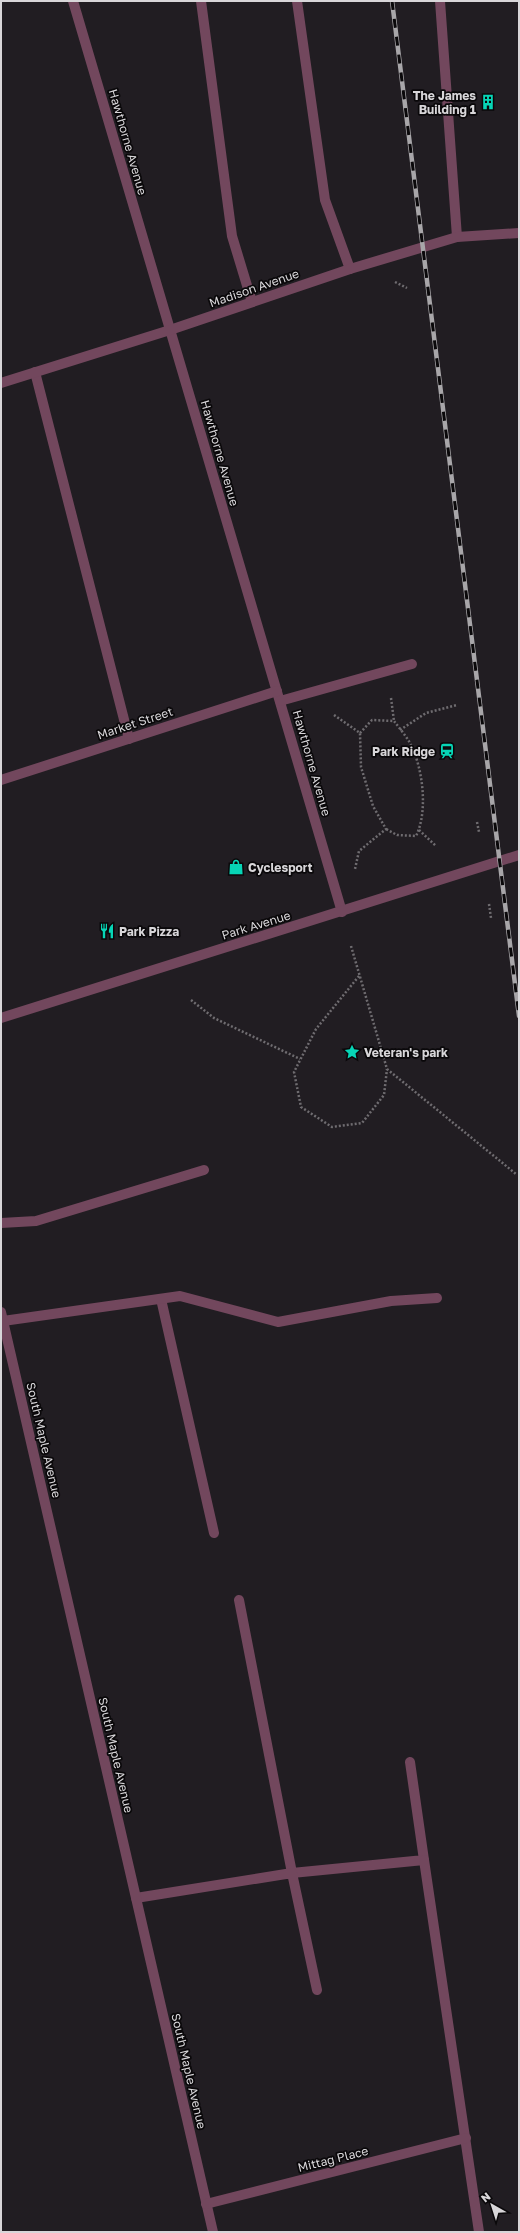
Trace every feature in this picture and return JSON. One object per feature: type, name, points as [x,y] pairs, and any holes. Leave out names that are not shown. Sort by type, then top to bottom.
[{"type":"street","name":"Hawthorne Avenue","points":[[73,1],[342,912]]},
{"type":"street","points":[[201,1],[232,236],[252,302]]},
{"type":"street","points":[[297,1],[325,200],[350,269]]},
{"type":"street","points":[[440,1],[457,237]]},
{"type":"street","name":"Madison Avenue","points":[[1,383],[170,330],[350,269],[457,237],[519,233]]},
{"type":"street","points":[[35,372],[129,739]]},
{"type":"street","points":[[280,701],[412,664]]},
{"type":"street","name":"Market Street","points":[[1,780],[277,691]]},
{"type":"street","name":"Park Avenue","points":[[1,1018],[342,912],[519,855]]},
{"type":"street","points":[[1,1223],[36,1221],[204,1170]]},
{"type":"street","points":[[2,1317],[180,1296],[278,1322],[391,1301],[437,1298]]},
{"type":"street","points":[[161,1299],[214,1533]]},
{"type":"street","name":"South Maple Avenue","points":[[2,1317],[213,2232]]},
{"type":"street","points":[[239,1600],[292,1873],[317,1990]]},
{"type":"street","points":[[410,1762],[479,2232]]},
{"type":"street","points":[[136,1898],[292,1873],[424,1860]]},
{"type":"street","name":"Mittag Place","points":[[206,2204],[466,2138]]},
{"type":"path","points":[[395,282],[407,288]]},
{"type":"path","points":[[391,698],[394,721],[412,747],[422,786],[422,823],[416,836],[397,835],[386,829],[374,806],[361,767],[360,732],[372,720],[394,721]]},
{"type":"path","points":[[400,730],[426,713],[457,705]]},
{"type":"path","points":[[334,715],[360,732]]},
{"type":"path","points":[[477,822],[479,832]]},
{"type":"path","points":[[355,869],[359,851],[386,829]]},
{"type":"path","points":[[419,830],[436,846]]},
{"type":"path","points":[[489,904],[491,918]]},
{"type":"path","points":[[351,946],[387,1069],[384,1096],[362,1123],[332,1127],[301,1107],[294,1072],[316,1029],[359,975]]},
{"type":"path","points":[[191,1000],[214,1018],[300,1059]]},
{"type":"path","points":[[387,1069],[516,1174]]},
{"type":"railway","points":[[392,1],[519,1016]]},
{"type":"place","name":"The James Building 1","points":[[488,102]]},
{"type":"place","name":"Park Ridge","points":[[447,751]]},
{"type":"place","name":"Cyclesport","points":[[236,867]]},
{"type":"place","name":"Park Pizza","points":[[107,931]]},
{"type":"place","name":"Veteran's park","points":[[352,1052]]}]
